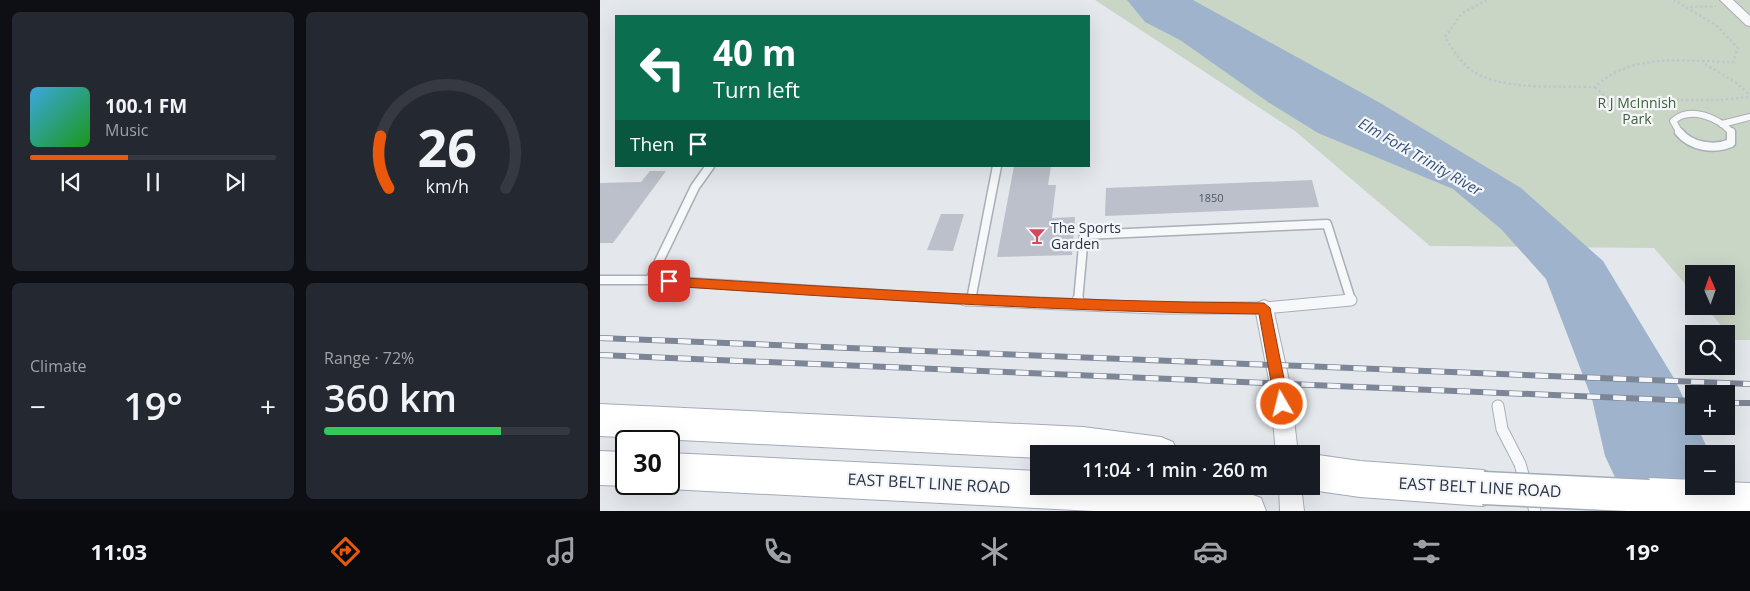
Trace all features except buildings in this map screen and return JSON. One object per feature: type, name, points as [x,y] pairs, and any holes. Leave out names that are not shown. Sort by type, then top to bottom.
[{"type":"main road","points":[[600,420],[1082,445]]},
{"type":"main road","points":[[600,468],[615,469]]},
{"type":"main road","name":"EAST BELT LINE ROAD","points":[[680,471],[1068,490],[1210,501],[1248,511]]},
{"type":"main road","name":"EAST BELT LINE ROAD","points":[[1320,473],[1360,479],[1483,488],[1750,501]]},
{"type":"street","points":[[1728,2],[1750,22]]},
{"type":"street","points":[[1264,308],[1280,385],[1286,445]]},
{"type":"street","points":[[1291,495],[1292,511]]},
{"type":"lane","points":[[1722,124],[1732,133],[1733,139],[1731,143],[1720,148],[1692,141],[1677,132],[1673,121],[1676,117],[1689,113],[1709,117],[1722,124],[1750,117]]},
{"type":"lane","points":[[650,280],[695,187],[709,167]]},
{"type":"lane","points":[[972,300],[998,167]]},
{"type":"lane","points":[[600,280],[650,280],[972,300],[1078,304],[1264,308],[1351,300],[1327,224],[1084,234],[1078,304]]},
{"type":"lane","points":[[1498,406],[1502,429],[1520,464],[1536,511]]},
{"type":"path","points":[[1487,0],[1476,4],[1455,17],[1445,37],[1458,58],[1473,72],[1497,82],[1595,87],[1606,97],[1628,100],[1718,100],[1750,96]]},
{"type":"path","points":[[1595,87],[1601,78],[1617,68],[1644,62],[1704,64],[1733,62],[1738,48],[1716,25],[1674,0]]},
{"type":"path","points":[[1704,64],[1735,82],[1750,96]]},
{"type":"green space","name":"R J McInnish Park","points":[[1095,0],[1750,0],[1750,340],[1735,340],[1735,325],[1721,325],[1712,315],[1735,315],[1735,265],[1685,265],[1685,284],[1654,248],[1430,246],[1295,131]]},
{"type":"water","name":"Elm Fork Trinity River","points":[[1127,0],[1193,0],[1382,104],[1521,188],[1603,261],[1675,380],[1685,401],[1685,435],[1701,435],[1706,445],[1685,445],[1685,490],[1631,511],[1605,456],[1592,399],[1546,279],[1501,229],[1453,189],[1318,133],[1268,102],[1180,40],[1145,22]]},
{"type":"railway","points":[[600,338],[1750,384]]},
{"type":"railway","points":[[600,355],[1685,401]]},
{"type":"railway","points":[[1735,403],[1750,403]]},
{"type":"place","name":"The Sports Garden","points":[[1037,236]]},
{"type":"route","points":[[669,281],[972,300],[1157,308],[1264,308],[1280,385],[1282,404]]}]
